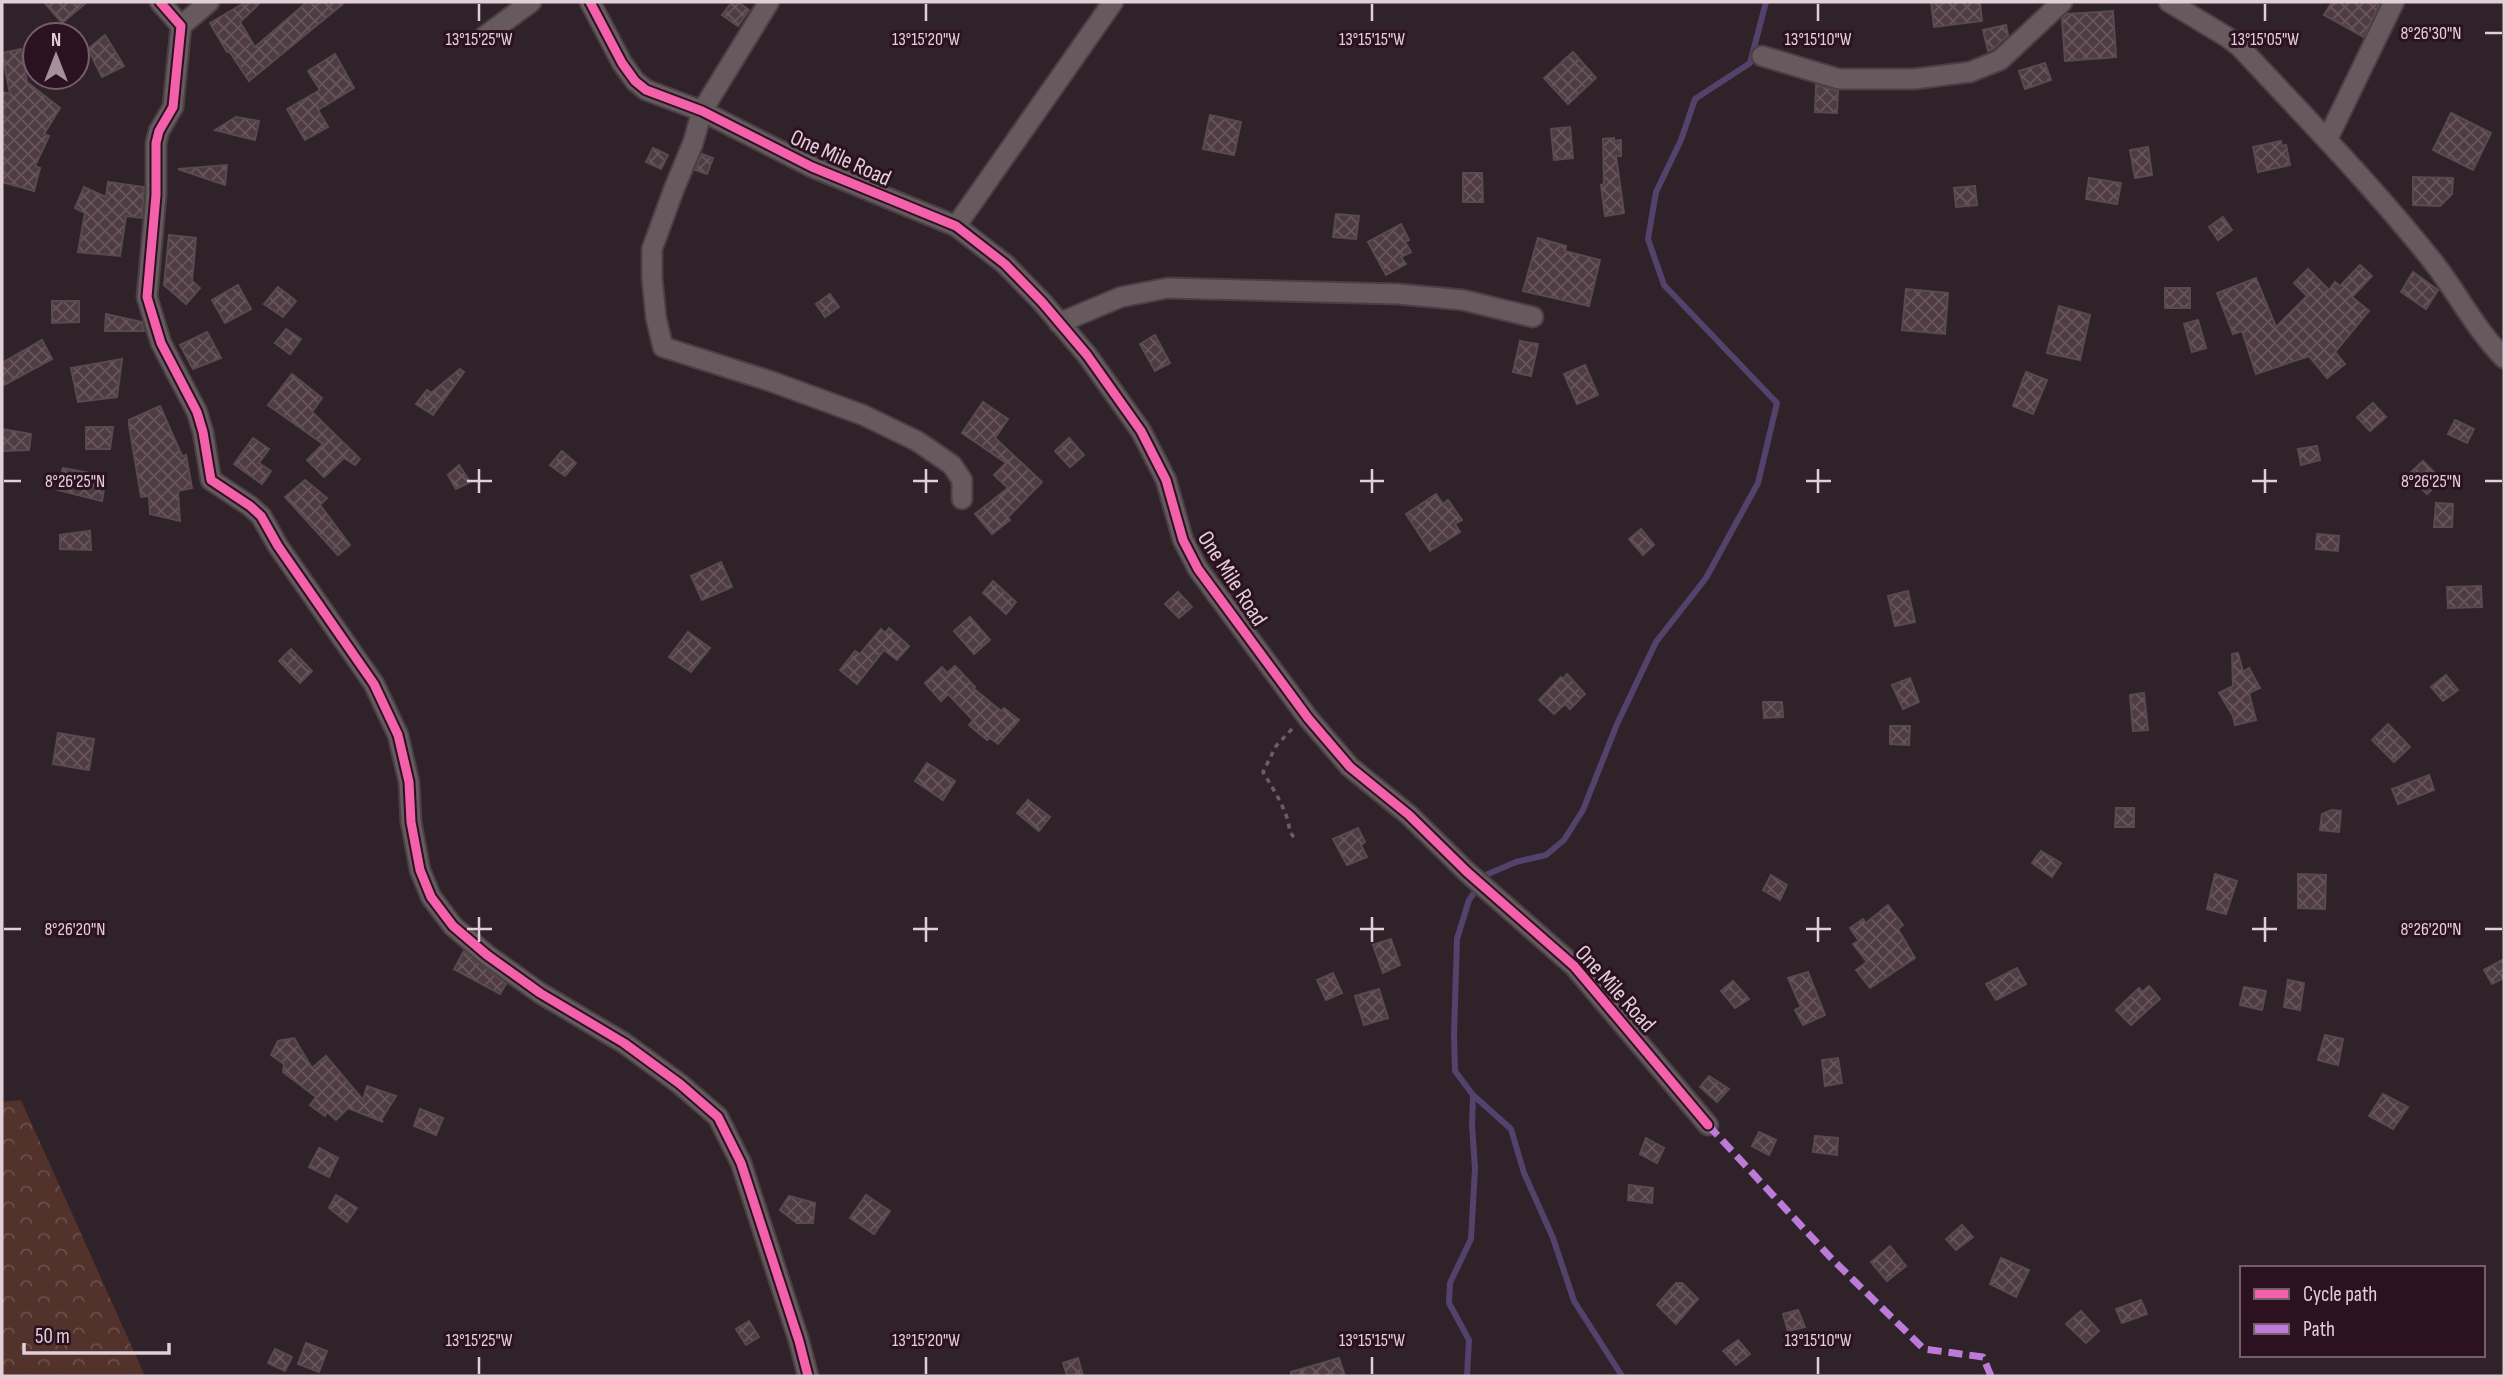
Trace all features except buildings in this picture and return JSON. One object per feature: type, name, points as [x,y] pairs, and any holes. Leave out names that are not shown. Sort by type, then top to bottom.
[{"type":"street","points":[[160,2],[181,26]]},
{"type":"street","points":[[209,2],[181,26],[173,107],[159,131],[156,143],[156,195],[148,297],[161,344],[197,412],[211,480],[261,516],[278,546],[374,684],[397,735],[409,782],[411,822],[420,870],[431,897],[453,926],[486,956],[540,993],[624,1043],[680,1084],[718,1117],[741,1163],[808,1376]]},
{"type":"street","points":[[485,36],[531,2]]},
{"type":"street","name":"One Mile Road","points":[[590,2],[622,63],[635,81],[646,90],[702,111],[812,167],[956,226],[1005,264],[1087,355],[1142,431],[1166,480],[1183,540],[1198,569],[1308,718],[1350,767],[1409,815],[1467,872],[1574,966],[1708,1125]]},
{"type":"street","points":[[769,2],[702,111],[694,143],[652,249],[656,318],[663,347],[770,381],[863,415],[917,441],[951,464],[962,480],[962,499]]},
{"type":"street","points":[[956,226],[1114,2]]},
{"type":"street","points":[[1762,56],[1839,79],[1914,79],[1970,72],[2000,60],[2062,2]]},
{"type":"street","points":[[2169,2],[2239,47],[2327,140],[2434,263],[2478,327],[2504,358]]},
{"type":"street","points":[[2327,140],[2394,2]]},
{"type":"street","points":[[1059,323],[1121,297],[1168,288],[1398,294],[1463,300],[1533,317]]},
{"type":"path","points":[[1294,837],[1263,772],[1276,746],[1287,733],[1308,718]]},
{"type":"green space","points":[[21,1100],[145,1376],[2,1376],[2,1102]]},
{"type":"waterway","points":[[1622,1376],[1574,1301],[1553,1238],[1524,1173],[1511,1129],[1473,1095],[1455,1071],[1457,939],[1469,900],[1488,874],[1516,862],[1546,855],[1564,840],[1583,810],[1617,724],[1656,642],[1706,578],[1758,483],[1777,403],[1664,285],[1648,239],[1656,192],[1681,140],[1695,99],[1750,63],[1766,2]]},
{"type":"waterway","points":[[1467,1376],[1469,1340],[1449,1303],[1450,1283],[1471,1239],[1475,1168],[1473,1095]]},
{"type":"marked path","points":[[1708,1125],[1832,1259],[1924,1349],[1983,1357],[1991,1376]]},
{"type":"cycle path","points":[[160,2],[181,26],[173,107],[159,131],[156,143],[156,195],[147,297],[161,343],[197,412],[211,480],[261,516],[278,546],[374,684],[398,735],[409,782],[411,822],[420,870],[431,897],[453,926],[487,955],[540,993],[624,1043],[680,1084],[718,1117],[741,1163],[808,1376]]},
{"type":"cycle path","points":[[590,2],[622,63],[635,81],[646,90],[702,111],[812,167],[956,226],[1005,264],[1087,355],[1141,431],[1166,480],[1183,540],[1198,569],[1308,718],[1350,767],[1409,815],[1467,872],[1574,966],[1708,1125]]}]
